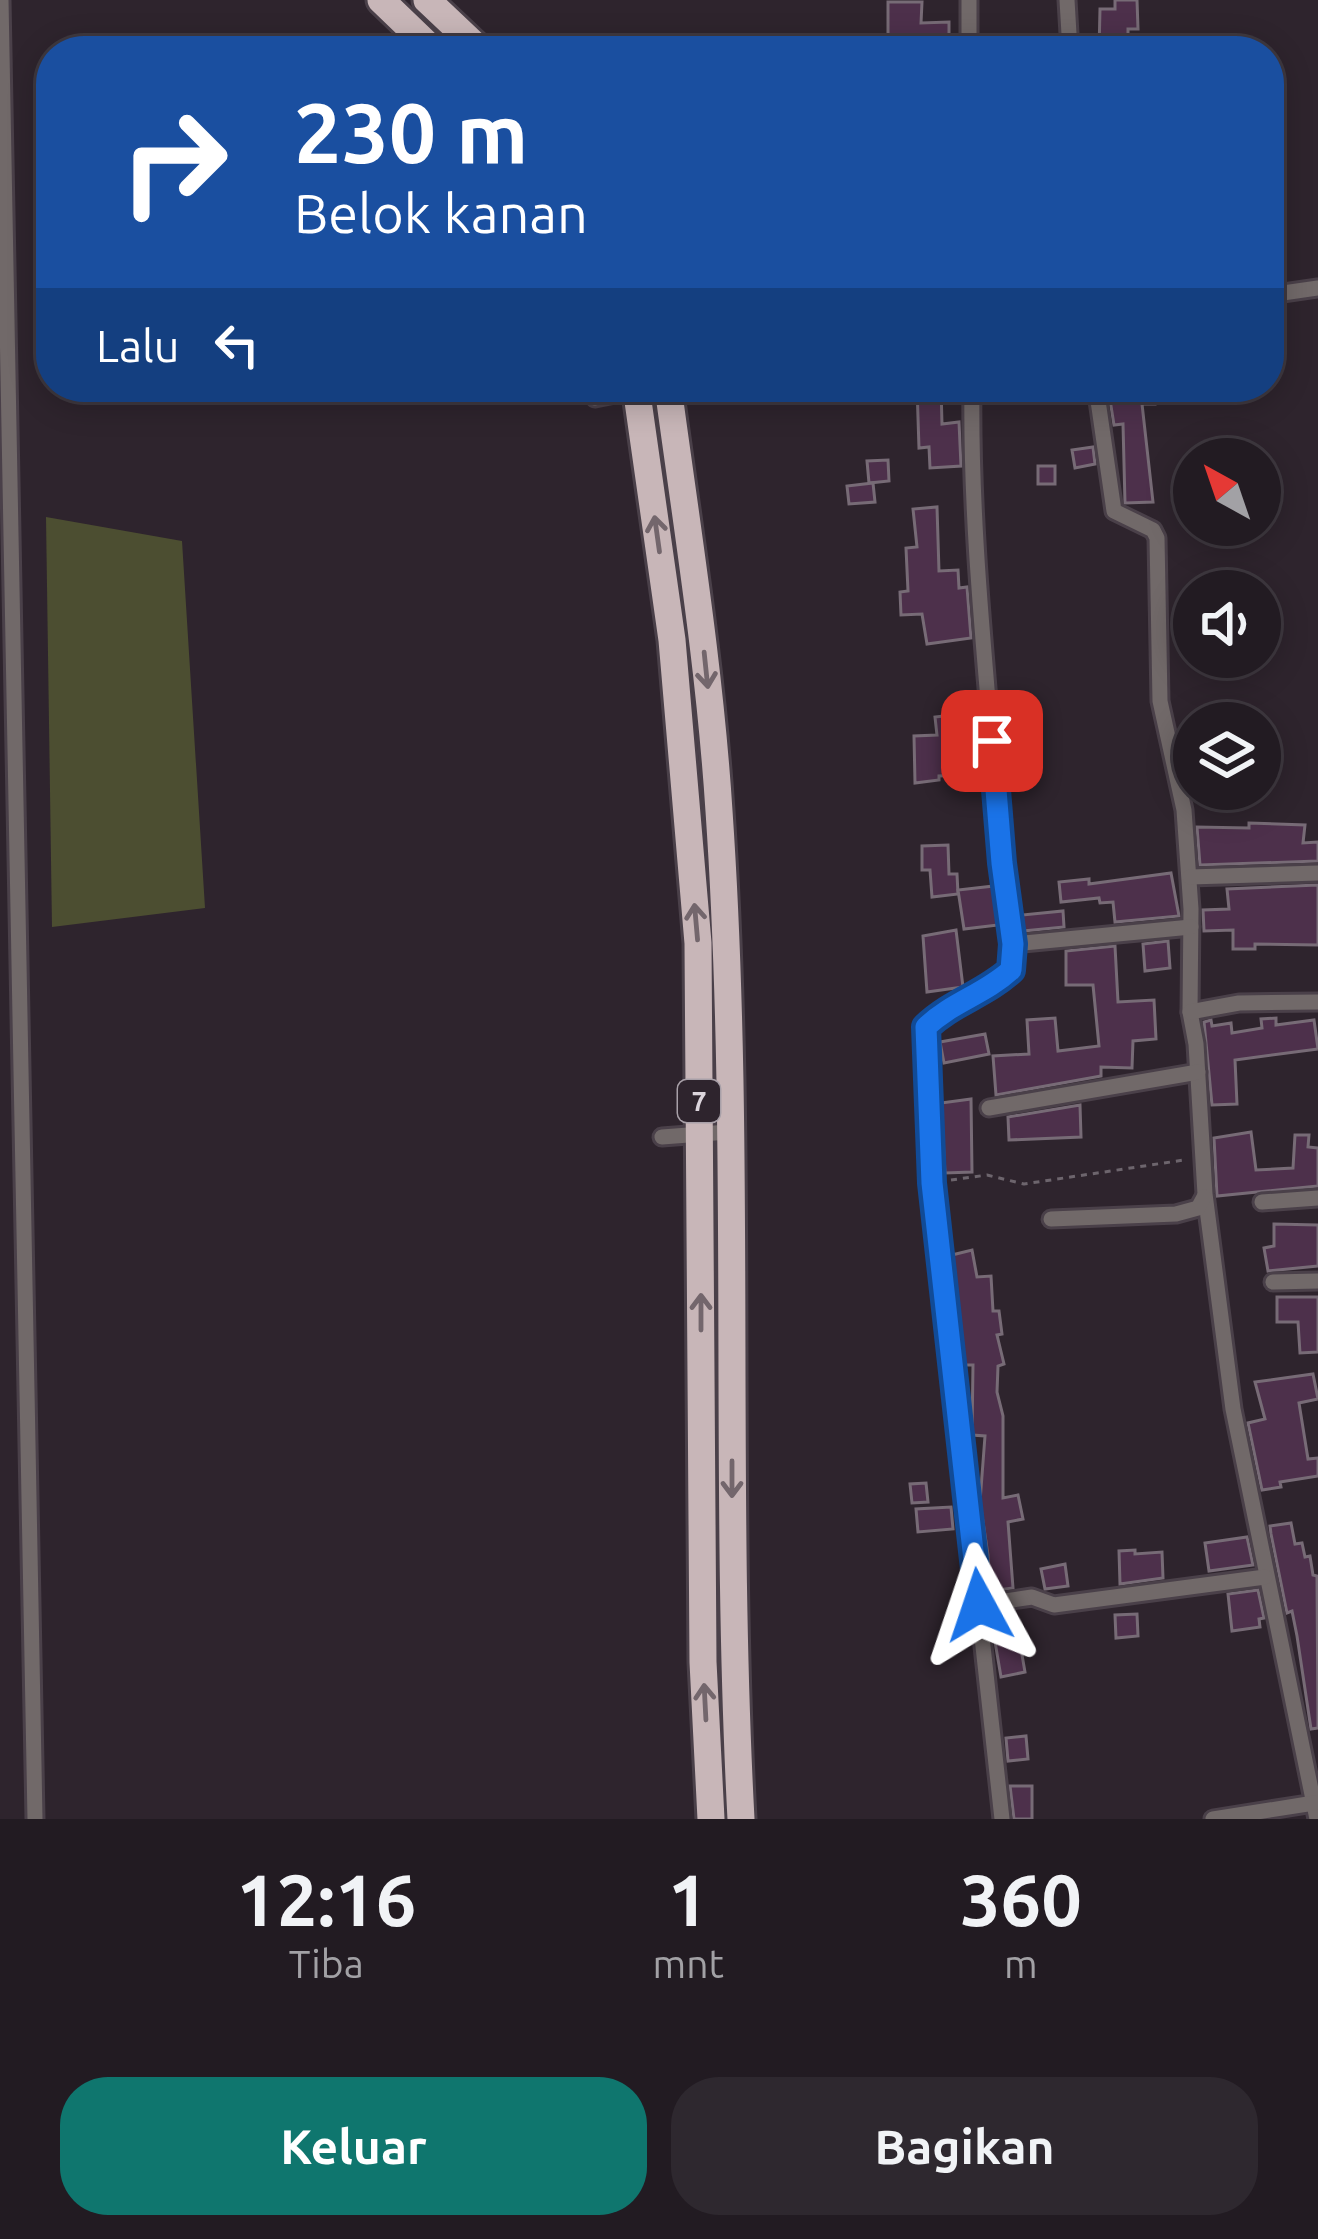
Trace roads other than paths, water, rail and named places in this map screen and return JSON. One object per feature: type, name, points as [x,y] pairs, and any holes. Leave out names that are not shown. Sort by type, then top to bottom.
[{"type":"highway","points":[[381,0],[418,36]]},
{"type":"highway","points":[[427,0],[465,36]]},
{"type":"highway","name":"7","points":[[643,402],[672,640],[698,944],[703,1662],[711,1819]]},
{"type":"highway","name":"7","points":[[670,402],[702,634],[719,810],[728,1132],[733,1664],[741,1819]]},
{"type":"street","points":[[1,0],[35,1819]]},
{"type":"street","points":[[969,0],[969,36]]},
{"type":"street","points":[[1067,0],[1069,36]]},
{"type":"street","points":[[1284,293],[1318,288]]},
{"type":"street","points":[[972,402],[971,458],[988,694],[1013,944],[1011,970],[926,1027],[932,1183],[1002,1819]]},
{"type":"street","points":[[1098,402],[1114,511],[1153,530],[1157,538],[1160,701],[1184,810],[1190,877],[1190,1012],[1205,1194],[1233,1408],[1316,1811],[1213,1819]]},
{"type":"street","points":[[1190,877],[1318,873]]},
{"type":"street","points":[[1013,944],[1191,927]]},
{"type":"street","points":[[1190,1012],[1239,1003],[1318,1002]]},
{"type":"street","points":[[989,1108],[1198,1072]]},
{"type":"street","points":[[662,1137],[728,1132]]},
{"type":"street","points":[[1052,1219],[1176,1214],[1198,1208],[1205,1194]]},
{"type":"street","points":[[1262,1202],[1318,1198]]},
{"type":"street","points":[[1273,1282],[1318,1281]]},
{"type":"street","points":[[979,1605],[1032,1597],[1054,1605],[1265,1577]]}]
